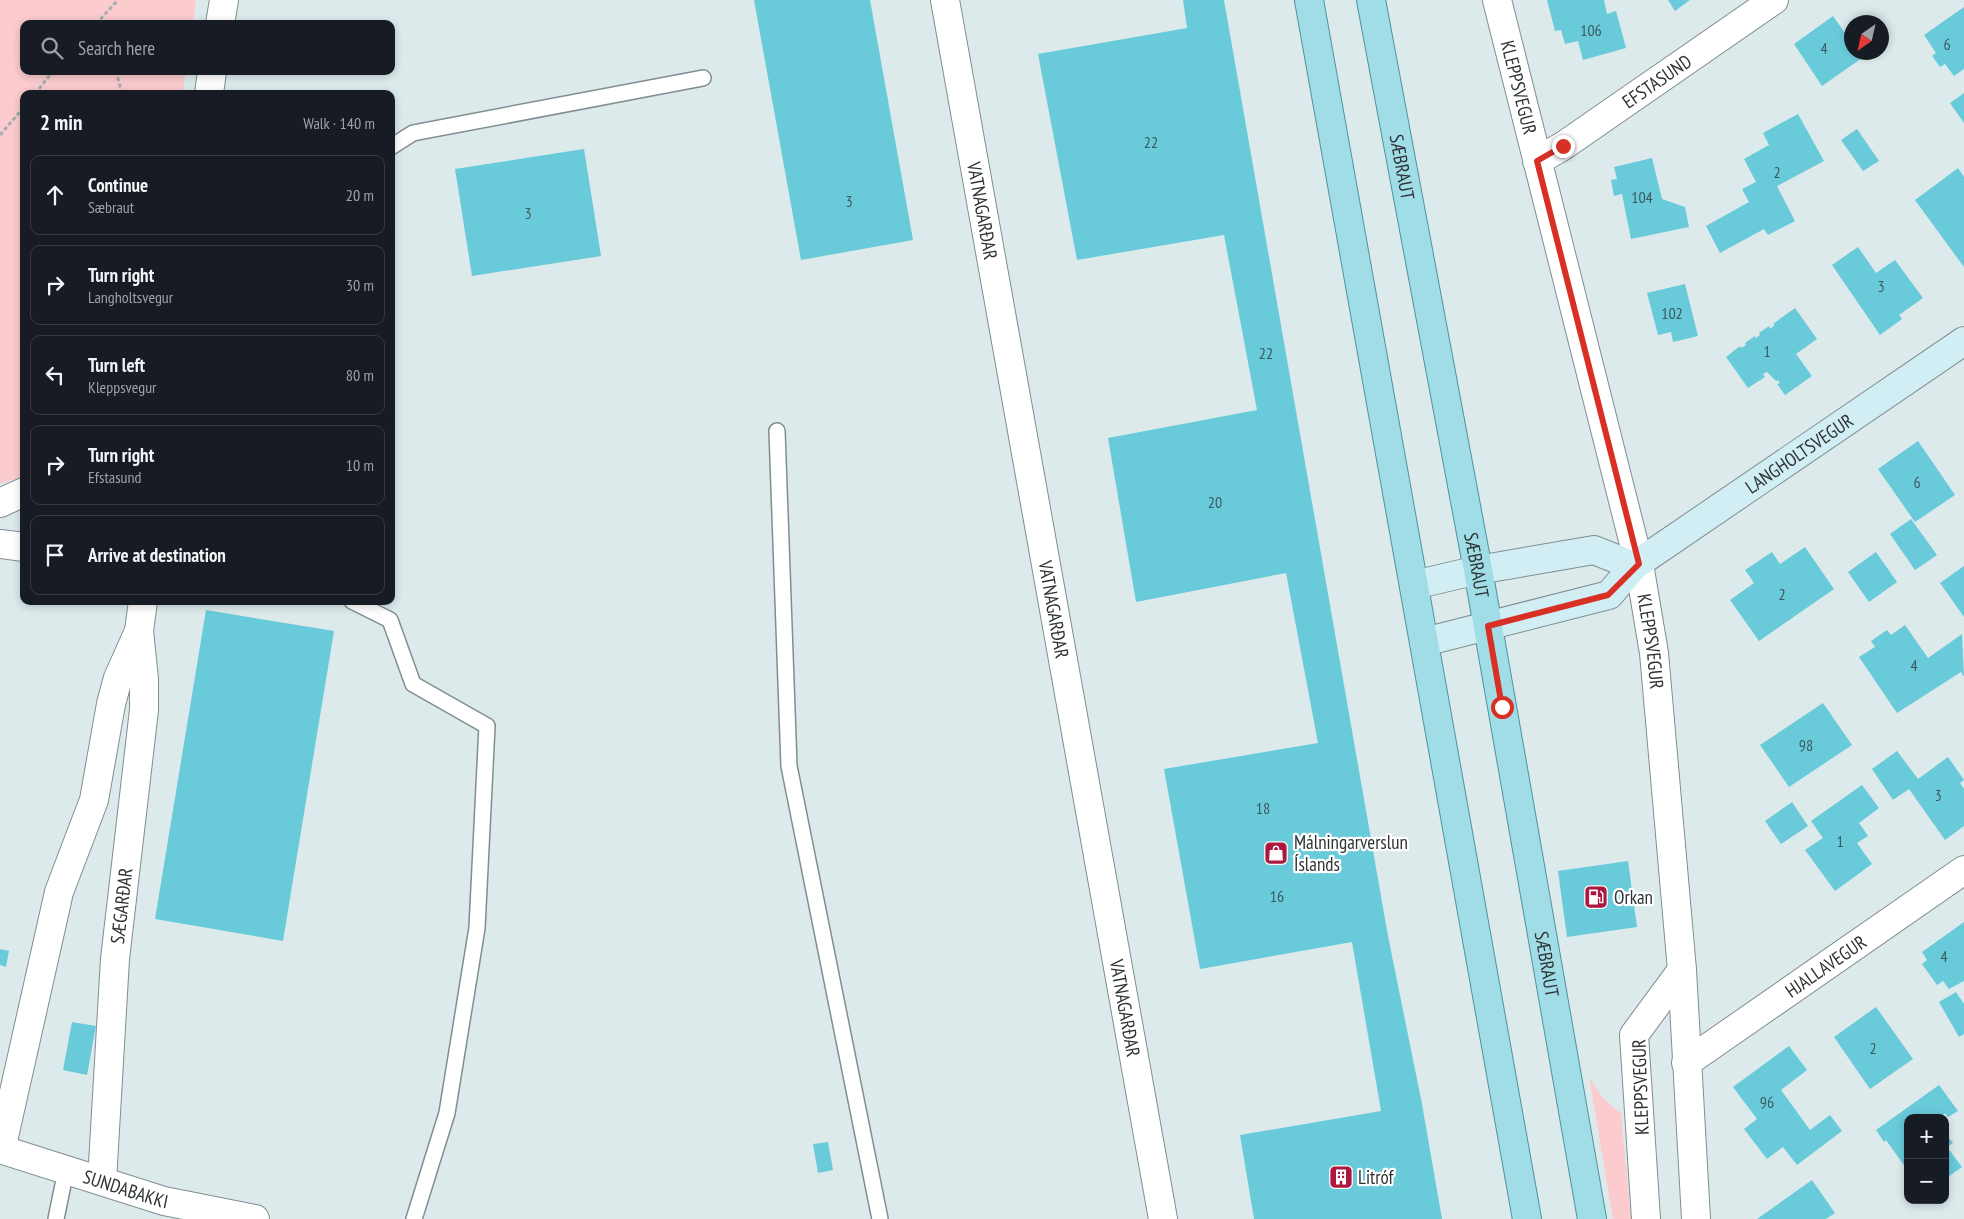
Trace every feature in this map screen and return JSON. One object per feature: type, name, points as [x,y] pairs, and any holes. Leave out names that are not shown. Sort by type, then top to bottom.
[{"type":"main road","points":[[1309,0],[1527,1219]]},
{"type":"main road","name":"SÆBRAUT","points":[[1371,0],[1478,570],[1592,1219]]},
{"type":"street","points":[[221,20],[224,0]]},
{"type":"street","name":"VATNAGARÐAR","points":[[945,0],[1164,1219]]},
{"type":"street","name":"KLEPPSVEGUR","points":[[1497,0],[1637,565],[1654,652],[1682,970],[1696,1219]]},
{"type":"street","name":"EFSTASUND","points":[[1537,161],[1563,146],[1774,0]]},
{"type":"street","points":[[210,90],[211,75]]},
{"type":"street","name":"LANGHOLTSVEGUR","points":[[1424,642],[1608,595],[1637,565],[1964,341]]},
{"type":"street","points":[[0,503],[20,494]]},
{"type":"street","points":[[0,544],[20,547]]},
{"type":"street","points":[[1414,585],[1478,570],[1594,550],[1637,565]]},
{"type":"street","name":"SÆGARÐAR","points":[[102,1181],[115,959],[144,710],[144,680],[139,631],[142,605]]},
{"type":"street","name":"SÆGARÐAR","points":[[1,1149],[59,892],[94,800],[111,704],[118,678],[139,631]]},
{"type":"street","name":"HJALLAVEGUR","points":[[1686,1063],[1964,870]]},
{"type":"street","name":"KLEPPSVEGUR","points":[[1646,1219],[1634,1035],[1682,970]]},
{"type":"street","name":"SUNDABAKKI","points":[[1,1149],[102,1181],[163,1210],[255,1219]]},
{"type":"lane","points":[[395,144],[413,133],[703,78]]},
{"type":"lane","points":[[777,431],[789,766],[880,1219]]},
{"type":"lane","points":[[360,605],[390,620],[413,684],[487,726],[477,928],[447,1113],[414,1219]]},
{"type":"lane","points":[[56,1219],[66,1170]]},
{"type":"path","points":[[103,20],[118,0]]},
{"type":"path","points":[[38,90],[50,75]]},
{"type":"path","points":[[117,75],[121,90]]},
{"type":"path","points":[[0,135],[20,112]]},
{"type":"shaded area","points":[[0,0],[196,0],[194,20],[20,20],[20,75],[185,75],[183,90],[20,90],[20,477],[0,484]]},
{"type":"shaded area","points":[[1589,1076],[1602,1097],[1621,1113],[1631,1219],[1613,1219]]},
{"type":"building","points":[[754,0],[870,0],[913,240],[801,260]]},
{"type":"building","points":[[1183,0],[1224,0],[1388,936],[1422,1104],[1442,1219],[1254,1219],[1240,1135],[1381,1111],[1352,942],[1200,969],[1164,769],[1318,743],[1286,573],[1136,602],[1108,438],[1257,410],[1224,235],[1077,260],[1038,54],[1187,28]]},
{"type":"building","points":[[1547,0],[1604,0],[1607,14],[1616,11],[1626,48],[1583,60],[1578,41],[1565,44],[1561,30],[1555,31]]},
{"type":"building","points":[[1668,0],[1690,0],[1675,11]]},
{"type":"building","points":[[1964,7],[1964,69],[1954,76],[1945,64],[1940,67],[1932,56],[1936,53],[1924,35]]},
{"type":"building","points":[[1833,16],[1844,32],[1844,60],[1859,60],[1822,86],[1794,44]]},
{"type":"building","points":[[1964,93],[1964,123],[1950,103]]},
{"type":"building","points":[[1798,114],[1824,161],[1777,186],[1795,221],[1768,235],[1764,229],[1720,253],[1706,226],[1749,202],[1742,189],[1756,182],[1744,159],[1769,145],[1763,133]]},
{"type":"building","points":[[1857,129],[1879,161],[1863,171],[1841,140]]},
{"type":"building","points":[[584,149],[601,256],[472,276],[455,169]]},
{"type":"building","points":[[1652,158],[1662,199],[1685,207],[1689,227],[1631,239],[1622,194],[1614,196],[1611,180],[1617,179],[1614,167]]},
{"type":"building","points":[[1958,168],[1964,177],[1964,267],[1915,200]]},
{"type":"building","points":[[1858,247],[1876,273],[1895,260],[1923,298],[1899,315],[1902,319],[1880,335],[1832,265]]},
{"type":"building","points":[[1685,284],[1698,336],[1673,342],[1671,332],[1658,335],[1647,293]]},
{"type":"building","points":[[1795,308],[1817,339],[1796,354],[1812,376],[1785,395],[1777,384],[1780,383],[1778,380],[1776,381],[1767,372],[1763,374],[1765,377],[1748,388],[1726,357],[1740,346],[1741,348],[1746,345],[1745,343],[1755,336],[1756,338],[1760,335],[1759,333],[1769,326],[1770,329],[1775,325],[1773,324]]},
{"type":"building","points":[[1918,441],[1955,495],[1915,522],[1878,469]]},
{"type":"building","points":[[1911,519],[1937,555],[1915,570],[1890,534]]},
{"type":"building","points":[[1805,547],[1834,589],[1759,641],[1730,600],[1754,583],[1745,570],[1772,552],[1780,564]]},
{"type":"building","points":[[1876,552],[1897,582],[1869,602],[1848,572]]},
{"type":"building","points":[[1964,566],[1964,617],[1940,583]]},
{"type":"building","points":[[206,610],[334,631],[283,941],[155,919]]},
{"type":"building","points":[[1905,625],[1928,658],[1962,634],[1964,677],[1961,672],[1897,713],[1859,657],[1875,647],[1871,641],[1887,630],[1891,635]]},
{"type":"building","points":[[1823,703],[1852,745],[1789,787],[1760,745]]},
{"type":"building","points":[[1897,751],[1918,779],[1948,757],[1964,780],[1960,783],[1964,789],[1964,826],[1945,840],[1909,789],[1893,800],[1872,769]]},
{"type":"building","points":[[1862,785],[1879,808],[1859,823],[1868,836],[1857,843],[1872,864],[1835,891],[1805,850],[1823,838],[1811,821]]},
{"type":"building","points":[[1792,802],[1808,826],[1781,844],[1765,821]]},
{"type":"building","points":[[1628,861],[1637,927],[1567,937],[1558,871]]},
{"type":"building","points":[[1964,922],[1964,981],[1949,989],[1943,981],[1937,985],[1922,964],[1927,960],[1922,952]]},
{"type":"building","points":[[0,949],[9,951],[6,967],[0,965]]},
{"type":"building","points":[[1956,992],[1964,1004],[1964,1034],[1959,1037],[1939,1002]]},
{"type":"building","points":[[1876,1007],[1913,1059],[1870,1089],[1834,1037]]},
{"type":"building","points":[[72,1022],[96,1026],[87,1075],[63,1070]]},
{"type":"building","points":[[1789,1046],[1807,1070],[1781,1090],[1810,1130],[1830,1115],[1842,1131],[1797,1165],[1783,1147],[1767,1159],[1744,1129],[1757,1119],[1733,1087]]},
{"type":"building","points":[[1939,1085],[1958,1111],[1949,1116],[1949,1114],[1945,1113],[1904,1114],[1904,1165],[1886,1140],[1884,1142],[1876,1130]]},
{"type":"building","points":[[828,1142],[833,1170],[818,1173],[813,1144]]},
{"type":"building","points":[[1949,1150],[1962,1167],[1949,1176]]},
{"type":"building","points":[[1812,1180],[1835,1213],[1826,1219],[1757,1219]]},
{"type":"place","name":"Málningarverslun Íslands","points":[[1276,853]]},
{"type":"place","name":"Orkan","points":[[1596,897]]},
{"type":"place","name":"Litróf","points":[[1341,1177]]},
{"type":"route","points":[[1502,707],[1488,626],[1608,595],[1634,566],[1639,564],[1537,161],[1563,146]]}]
